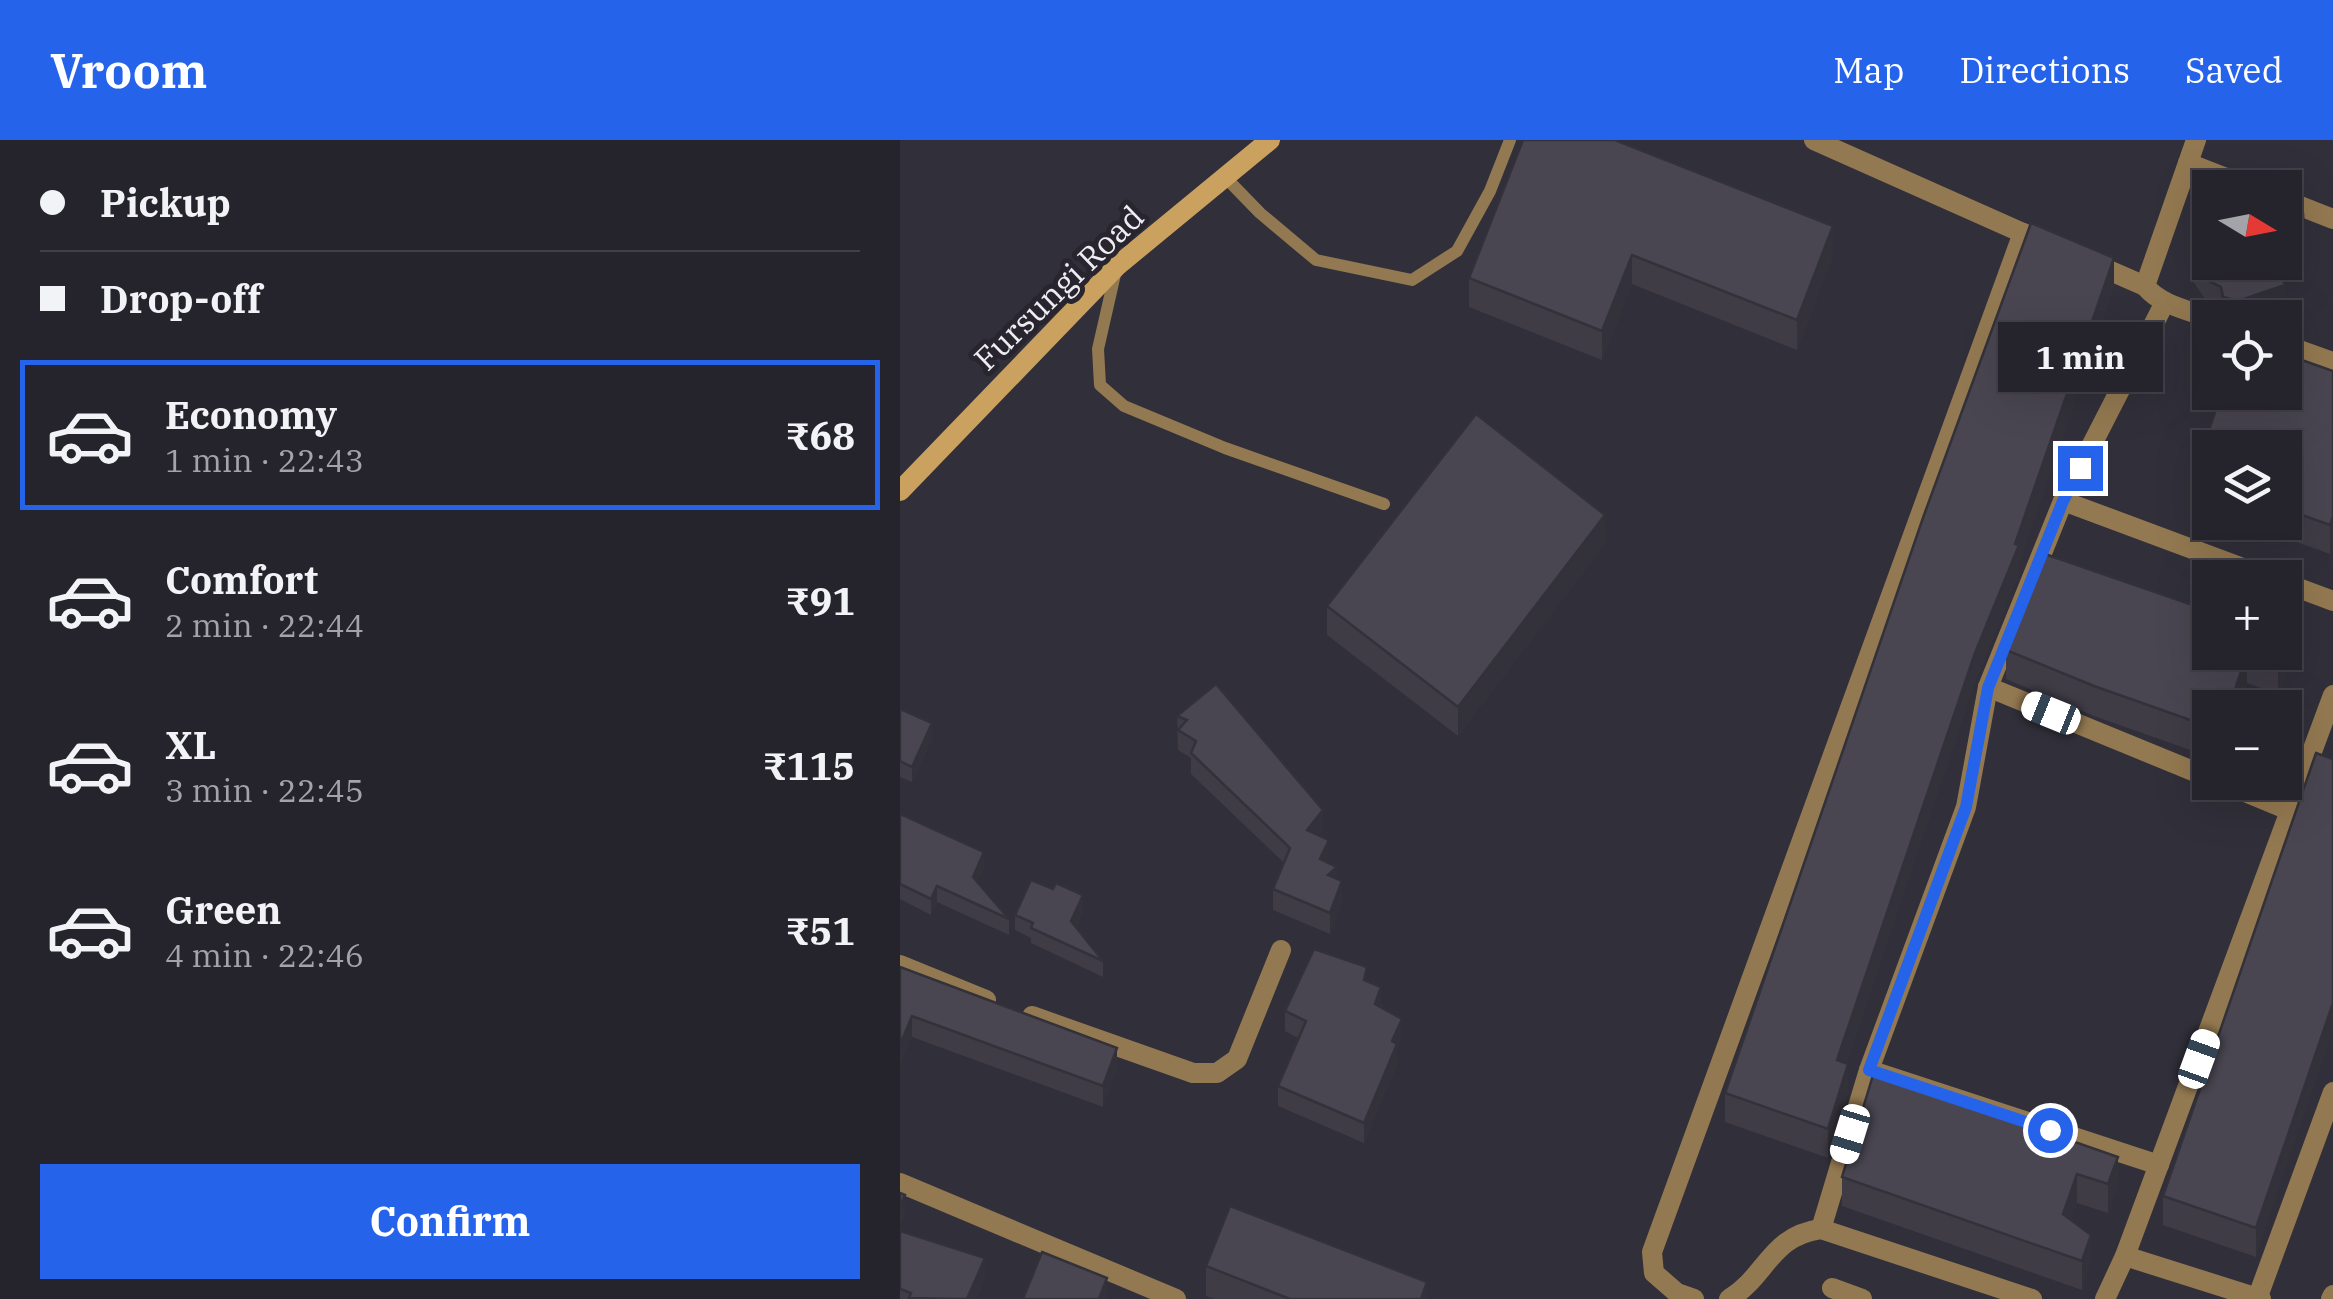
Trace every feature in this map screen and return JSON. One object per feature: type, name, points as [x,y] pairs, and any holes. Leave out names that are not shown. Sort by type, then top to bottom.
[{"type":"street","name":"Fursungi Road","points":[[900,491],[1117,266],[1270,140]]},
{"type":"street","points":[[1814,140],[2145,286],[2153,296],[2192,312]]},
{"type":"street","points":[[2145,286],[2196,140]]},
{"type":"street","points":[[2188,163],[2206,170]]},
{"type":"street","points":[[2302,207],[2333,219]]},
{"type":"street","points":[[1694,1299],[1677,1293],[1654,1273],[1652,1252],[2023,233]]},
{"type":"street","points":[[1822,1229],[1869,1070],[1966,807],[1988,688],[2063,501],[2165,302]]},
{"type":"street","points":[[2302,350],[2333,362]]},
{"type":"street","points":[[2063,501],[2222,560]]},
{"type":"street","points":[[2302,589],[2333,601]]},
{"type":"street","points":[[1988,688],[2192,771]]},
{"type":"street","points":[[2105,1299],[2125,1256],[2291,811],[2328,726],[2333,694]]},
{"type":"street","points":[[2264,800],[2291,811]]},
{"type":"street","points":[[900,965],[994,1003],[1193,1073],[1217,1073],[1237,1058],[1281,950]]},
{"type":"street","points":[[1869,1070],[2159,1165]]},
{"type":"street","points":[[2125,1256],[2258,1299],[2333,1092]]},
{"type":"street","points":[[900,1183],[1176,1299]]},
{"type":"street","points":[[1729,1299],[1745,1290],[1774,1250],[1800,1232],[1822,1229],[2023,1298]]},
{"type":"street","points":[[1832,1288],[1862,1299]]},
{"type":"lane","points":[[1225,177],[1316,260],[1412,280],[1457,251],[1490,191],[1510,140]]},
{"type":"lane","points":[[1117,266],[1098,348],[1100,385],[1124,406],[1174,427],[1384,504]]},
{"type":"building","points":[[1523,140],[1615,140],[1833,226],[1797,320],[1632,255],[1602,331],[1469,278]]},
{"type":"building","points":[[2031,223],[2114,258],[2015,544],[2019,545],[1975,653],[1837,1060],[1848,1064],[1828,1129],[1725,1093],[1924,515]]},
{"type":"building","points":[[2207,280],[2283,280],[2285,285],[2241,300],[2223,297],[2221,287]]},
{"type":"building","points":[[2302,360],[2333,371],[2330,525],[2302,515],[2302,430],[2209,430],[2216,410],[2302,410]]},
{"type":"building","points":[[1476,414],[1605,515],[1458,707],[1327,606]]},
{"type":"building","points":[[2045,554],[2192,605],[2192,670],[2242,670],[2235,690],[2192,690],[2192,721],[2006,650]]},
{"type":"building","points":[[1216,684],[1323,810],[1307,830],[1329,840],[1320,859],[1337,867],[1328,875],[1342,881],[1330,913],[1273,889],[1290,848],[1191,753],[1196,741],[1178,730],[1187,720],[1177,716]]},
{"type":"building","points":[[900,709],[932,723],[912,767],[900,761]]},
{"type":"building","points":[[2316,753],[2333,759],[2333,1003],[2256,1228],[2163,1196]]},
{"type":"building","points":[[900,814],[984,852],[973,877],[1009,919],[937,886],[931,899],[900,884]]},
{"type":"building","points":[[1031,880],[1053,889],[1056,883],[1083,895],[1071,921],[1103,961],[1031,928],[1033,923],[1015,915]]},
{"type":"building","points":[[1314,949],[1367,967],[1364,980],[1381,987],[1375,1004],[1402,1019],[1392,1041],[1397,1044],[1364,1123],[1278,1086],[1306,1021],[1285,1011]]},
{"type":"building","points":[[900,967],[1117,1048],[1103,1086],[912,1016],[900,1045]]},
{"type":"building","points":[[1874,1072],[2118,1157],[2108,1184],[2077,1174],[2063,1214],[2091,1235],[2082,1261],[1842,1177]]},
{"type":"building","points":[[1230,1206],[1427,1282],[1421,1299],[1290,1299],[1206,1266]]},
{"type":"building","points":[[900,1231],[985,1258],[967,1299],[909,1298],[911,1293],[900,1289]]},
{"type":"building","points":[[1042,1252],[1107,1278],[1099,1299],[1023,1299]]},
{"type":"route","points":[[2050,1130],[1869,1070],[1966,807],[1988,688],[2080,468]]}]
